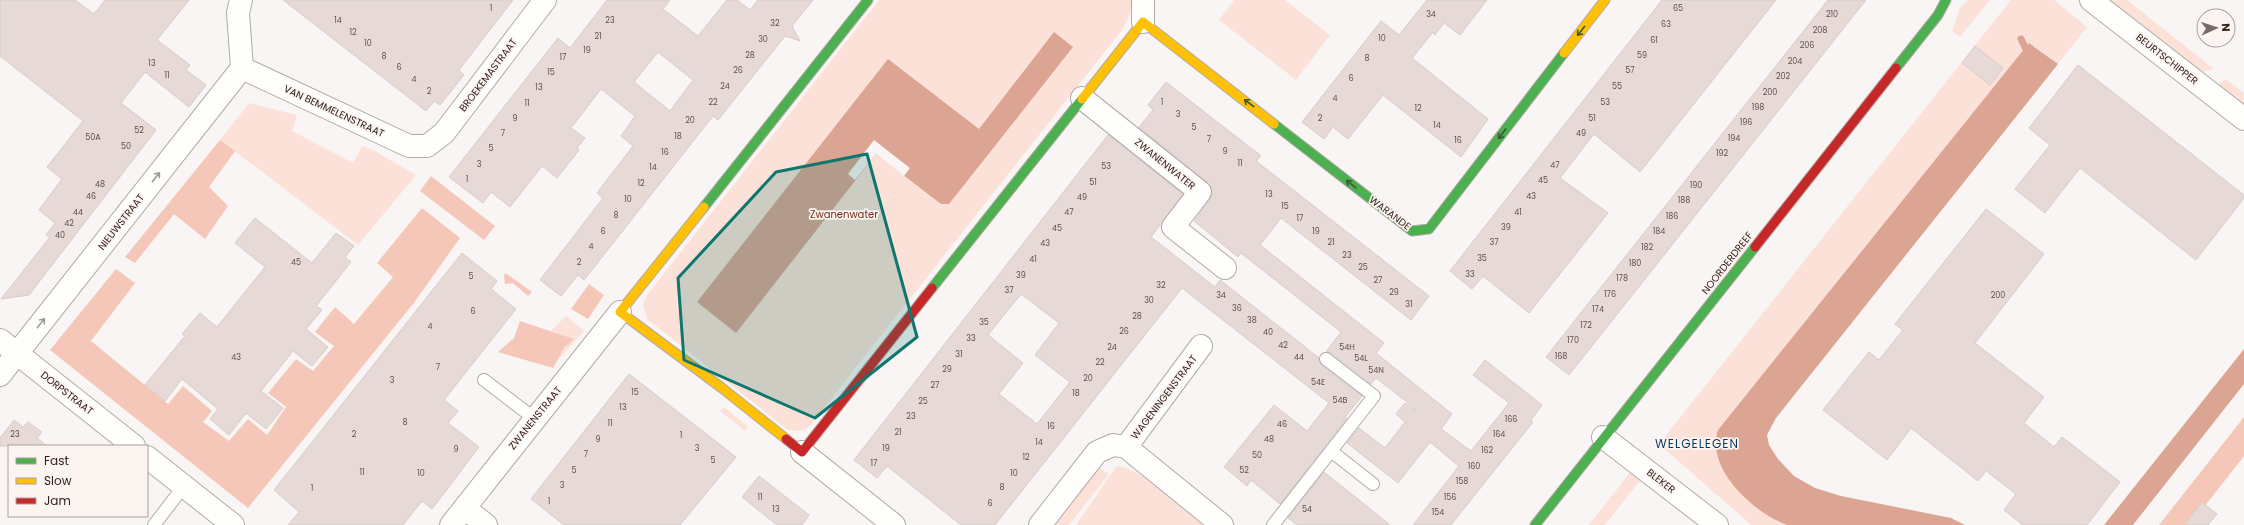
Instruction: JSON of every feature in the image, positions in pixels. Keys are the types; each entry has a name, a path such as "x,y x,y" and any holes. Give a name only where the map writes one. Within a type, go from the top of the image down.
{"street":[{"path":"241,0 238,12 242,68"},
{"name":"BROEKEMASTRAAT","path":"427,146 448,128 545,0"},
{"path":"868,0 620,312 716,384 894,525"},
{"path":"802,452 1143,22 1143,0"},
{"name":"WARANDE","path":"1143,22 1412,231 1429,229 1605,0"},
{"name":"NOORDERDREEF","path":"1535,525 1603,437 1938,15 1946,0"},
{"name":"NOORDERDREEF","path":"1938,15 1956,0"},
{"name":"BEURTSCHIPPER","path":"2091,0 2244,119"},
{"name":"VAN BEMMELENSTRAAT","path":"242,68 409,146 427,146"},
{"name":"NIEUWSTRAAT","path":"0,375 242,68"},
{"name":"ZWANENWATER","path":"1082,98 1200,192 1173,227 1225,268"},
{"name":"ZWANENSTRAAT","path":"451,525 620,312"},
{"name":"DORPSTRAAT","path":"0,340 133,445"},
{"name":"WAGENINGENSTRAAT","path":"1126,447 1202,346"},
{"name":"BLEKER","path":"1603,437 1717,525"},
{"name":"WAGENINGENSTRAAT","path":"1040,525 1097,452 1113,445 1126,447 1222,525"},
{"path":"148,458 233,525"},
{"path":"465,508 486,525"}],"lane":[{"path":"1273,525 1374,396 1326,359"},
{"path":"484,380 535,419"},
{"path":"1331,452 1373,484"},
{"path":"154,525 184,486"}],"highlighted area":[{"path":"867,154 917,337 815,418 684,360 678,278 776,172"}],"green space":[{"name":"Zwanenwater","path":"879,0 1133,0 1129,17 1122,30 808,428 799,431 788,430 647,319 643,305 647,295"},
{"path":"1234,0 1285,0 1330,35 1296,80 1219,20"},
{"path":"1968,0 1990,0 1960,37 1952,31 1960,8"},
{"path":"2011,0 2054,0 2087,27 2058,64 2030,43 1718,430 1715,442 1778,522 1787,525 1751,525 1659,444"},
{"path":"2104,0 2127,0 2214,69 2198,73"},
{"path":"2226,79 2244,93 2244,110 2214,87"},
{"path":"249,103 297,115 292,131 353,163 362,146 373,150 416,175 358,245 220,140"},
{"path":"566,316 584,331 556,362 564,348 573,339 551,331"},
{"path":"724,407 748,427 745,431 720,411"},
{"path":"1119,466 1142,476 1153,483 1205,525 1076,525 1116,467"},
{"path":"1099,467 1109,474 1069,525 1055,525"},
{"path":"1632,470 1642,478 1605,525 1589,525"}],"shaded area":[{"path":"1054,32 1073,47 949,204 941,204 876,154 736,333 697,302 888,59 979,129"},
{"path":"2029,43 2058,64 1776,418 1767,435 1769,445 1778,459 1794,476 1815,488 1841,496 1951,518 1965,525 1787,525 1774,519 1760,511 1747,500 1735,488 1725,474 1719,460 1716,445 1718,430"},
{"path":"220,140 235,151 209,187 228,206 205,239 174,214 135,263 125,257"},
{"path":"431,176 495,226 484,240 420,191"},
{"path":"422,208 460,238 413,304 248,508 50,350 116,269 135,283 91,341 168,404 183,386 212,411 203,422 229,441 248,419 267,435 286,407 268,393 296,359 313,371 334,346 315,332 335,307 354,324 393,277 377,263"},
{"path":"504,274 507,274 532,292 528,296 513,283 505,284"},
{"path":"589,284 604,295 588,319 571,309"},
{"path":"520,321 574,339 564,348 553,368 498,352 514,338"},
{"path":"2244,349 2244,384 2133,525 2104,525"},
{"path":"2244,417 2244,456 2190,525 2159,525"}],"pier":[{"path":"874,140 910,168 904,176 876,154 855,180 848,174"}],"building":[{"path":"0,0 75,0 94,14 105,0 189,0 157,40 190,65 186,70 206,85 189,107 145,72 121,103 156,130 29,295 1,299 50,237 46,235 55,223 39,210 62,179 47,167 83,121 0,56"},
{"path":"283,0 513,0 459,70 464,75 440,105 434,101 426,111"},
{"path":"607,0 670,0 663,9 698,36 727,0 737,0 750,10 758,0 813,0 792,26 800,41 785,36 718,120 713,116 584,280 578,275 561,296 540,280 603,198 597,193 633,146 621,136 635,116 601,89 571,128 585,138 577,148 579,150 557,178 542,166 510,207 491,192 483,203 449,177 558,38 570,48","holes":["658,52 693,80 670,111 634,82"]},
{"path":"1427,0 1487,0 1460,35 1444,23 1435,35 1433,32 1412,58 1488,119 1461,157 1383,95 1348,139 1333,127 1324,139 1302,122 1381,21 1399,35"},
{"path":"1662,0 1776,0 1640,172 1594,134 1560,178 1608,213 1529,313 1483,276 1472,289 1450,271"},
{"path":"1828,0 1866,0 1569,375 1546,357"},
{"path":"1975,46 2003,68 1990,85 1962,63"},
{"path":"2078,65 2244,195 2244,198 2196,260 2080,168 2045,213 2015,189 2050,145 2029,128"},
{"path":"1166,82 1261,156 1256,161 1429,296 1411,320 1281,218 1260,245 1384,343 1376,353 1452,414 1441,429 1471,451 1509,403 1473,375 1485,360 1542,405 1531,420 1533,422 1451,525 1413,525 1459,466 1430,442 1398,483 1347,443 1359,428 1385,448 1405,422 1396,414 1405,403 1415,410 1416,409 1376,378 1371,384 1331,353 1326,352 1341,332 1241,253 1238,257 1194,221 1210,199 1212,193 1211,187 1139,127 1153,110 1148,105"},
{"path":"1108,135 1183,194 1151,237 1215,287 1220,280 1319,358 1321,365 1362,396 1345,417 1347,418 1280,504 1251,480 1247,486 1224,467 1274,405 1307,431 1329,403 1182,288 995,525 961,525 887,466 877,478 854,460","holes":["1021,294 1059,323 1035,355 1070,382 1037,424 999,394 1023,363 988,335"]},
{"path":"1986,209 2044,254 1975,343 2044,397 2024,423 2054,447 2062,437 2120,482 2087,525 2023,525 2004,510 2016,494 1986,471 1978,481 1911,428 1887,460 1823,410 1869,352 1879,360 1903,330 1895,324"},
{"path":"255,218 312,263 336,233 354,246 345,257 351,262 316,306 322,310 306,329 328,347 312,366 293,351 261,391 283,408 266,429 246,413 229,435 210,419 218,409 182,379 165,401 145,385 185,336 182,334 200,313 217,327 265,267 235,243"},
{"path":"462,253 497,281 491,289 516,309 444,400 458,411 448,423 479,447 432,509 422,501 403,525 288,525 299,512 274,490"},
{"path":"629,374 736,457 680,525 564,525 531,499"},
{"path":"14,420 23,427 28,422 42,432 37,438 46,445 0,446 0,438"},
{"path":"1324,472 1390,525 1297,525 1288,518"},
{"path":"759,476 809,515 802,525 777,525 742,497"},
{"path":"2202,502 2217,514 2208,525 2185,525"}],"waterway":[{"path":"2021,39 2029,55"}],"traffic: fast":[{"path":"704,207 868,0"},
{"path":"1896,68 1938,15 1946,0"},
{"path":"1274,124 1412,231 1429,229 1564,53"},
{"path":"932,288 1082,99"},
{"path":"1535,525 1755,247"}],"traffic: slow":[{"path":"1564,53 1605,0"},
{"path":"1082,99 1143,22 1274,124"},
{"path":"704,207 620,312 722,388 786,439"}],"traffic: jam":[{"path":"1755,247 1896,68"},
{"path":"786,439 802,452 932,288"}],"district":[{"name":"WELGELEGEN","path":"1697,443"}]}
